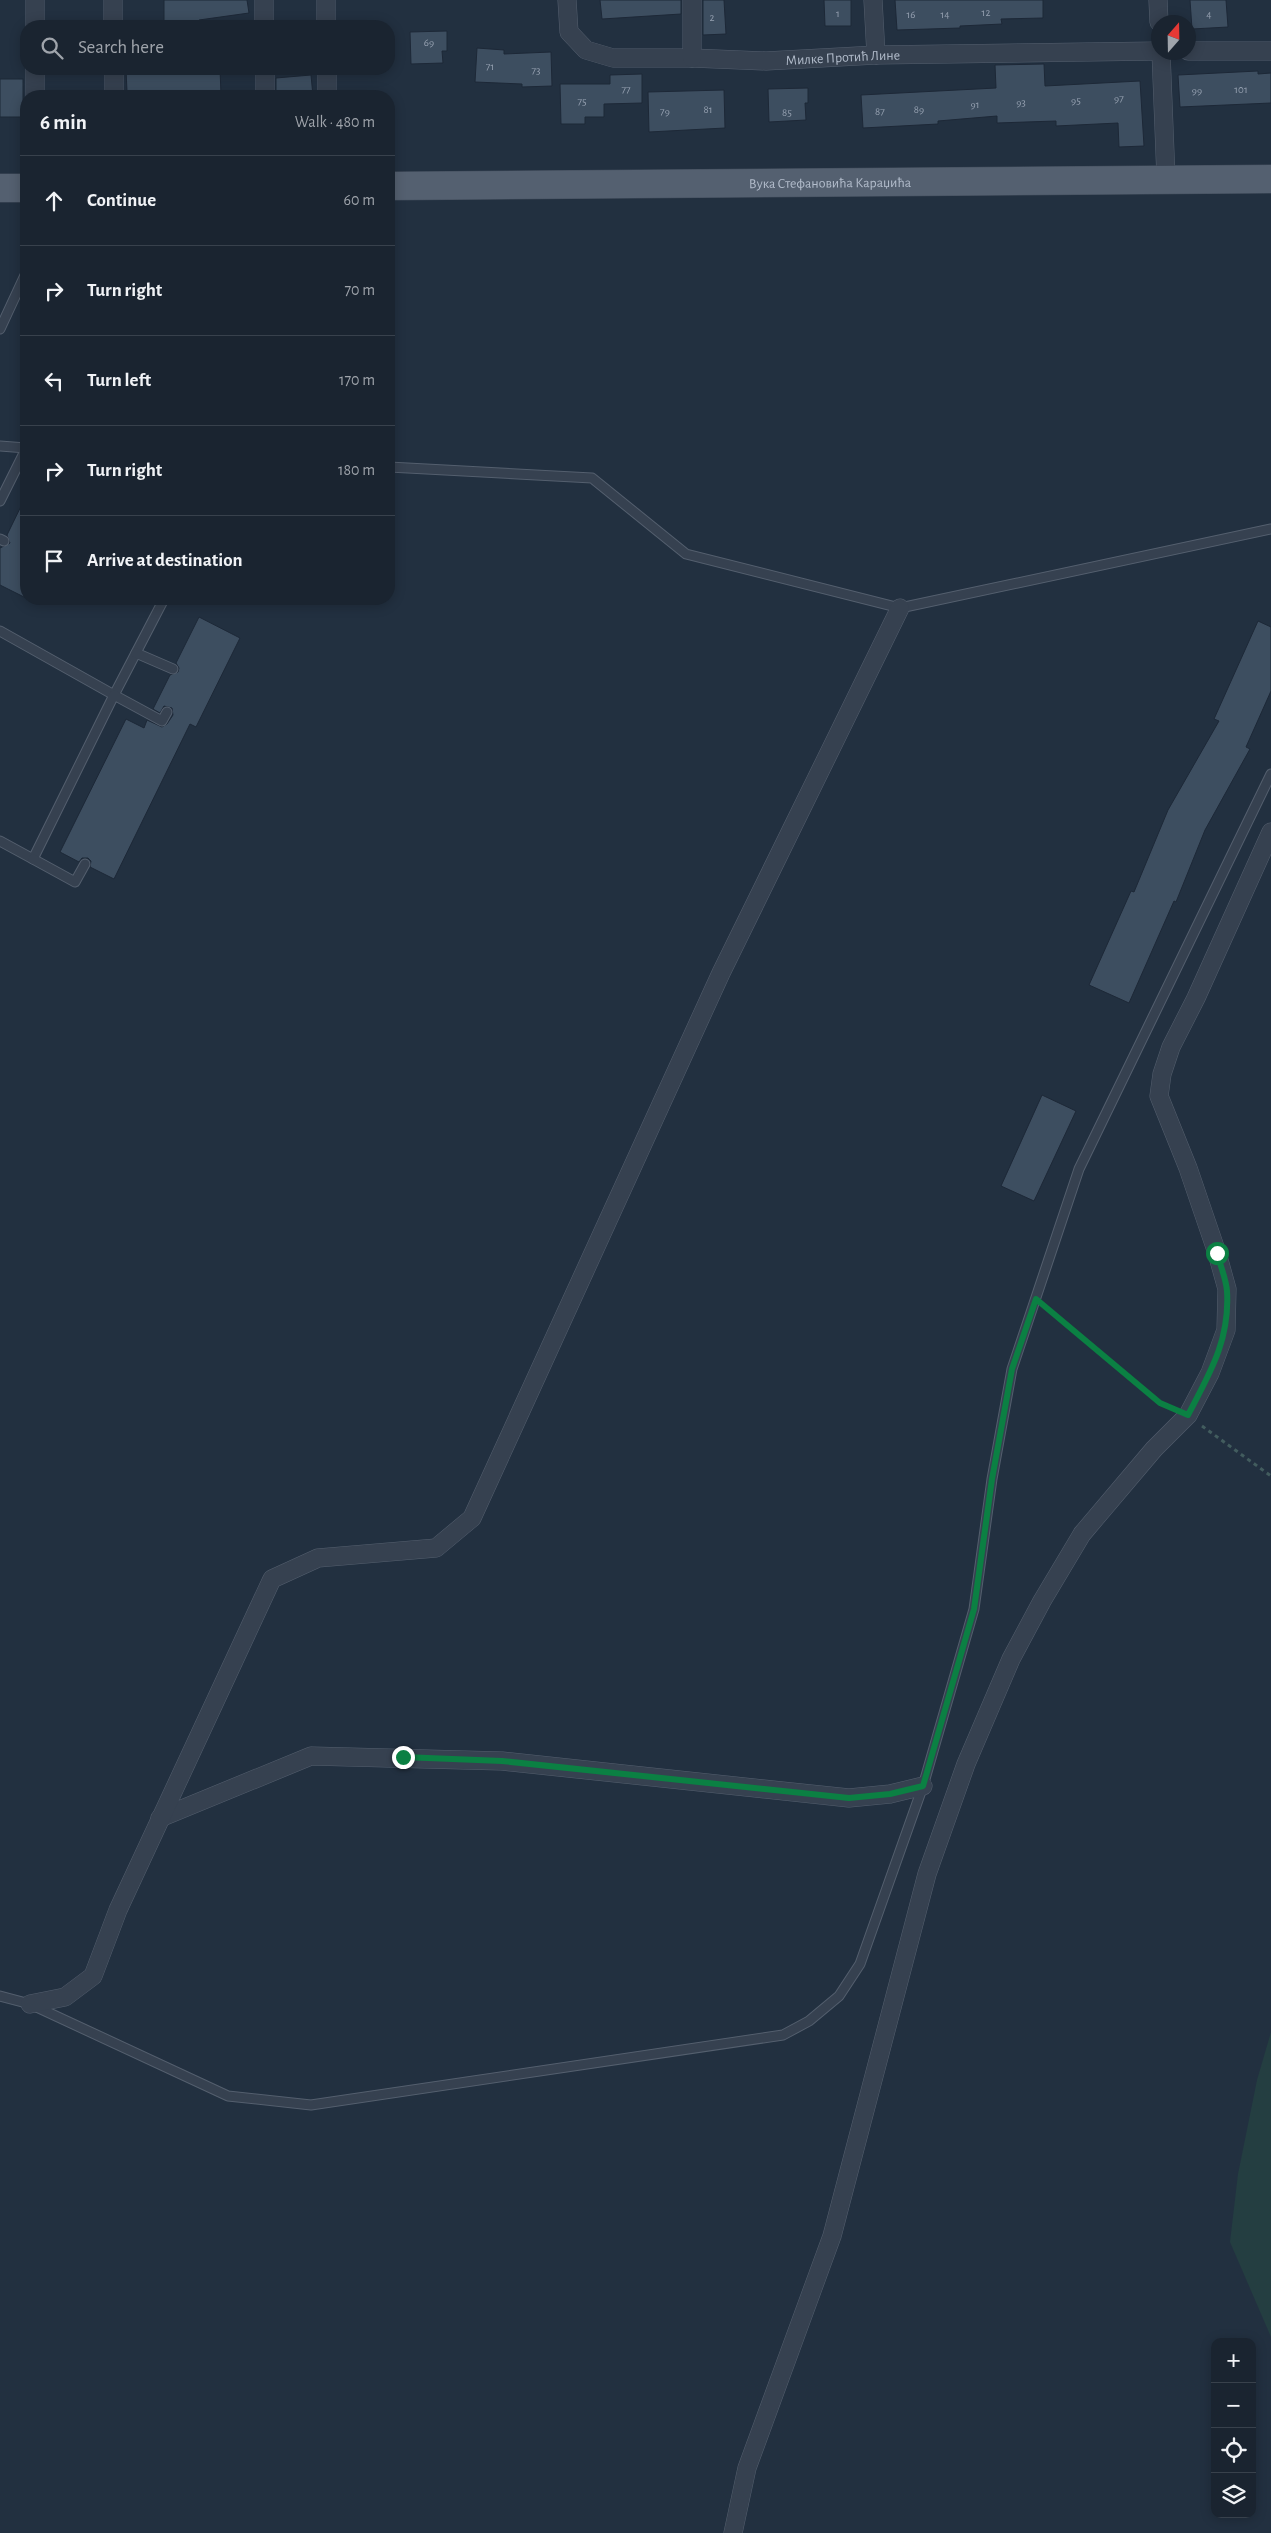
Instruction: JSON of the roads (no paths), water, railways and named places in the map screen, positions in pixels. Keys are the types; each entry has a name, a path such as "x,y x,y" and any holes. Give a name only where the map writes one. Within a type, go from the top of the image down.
{"main road":[{"name":"Вука Стефановића Караџића","path":"395,186 1166,179 1271,180"},
{"path":"0,188 20,188"}],"street":[{"path":"35,0 35,20"},
{"path":"113,0 113,20"},
{"path":"264,0 264,20"},
{"path":"326,0 326,20"},
{"name":"Милке Протић Лине","path":"567,0 570,32 586,50 613,58 692,58 766,61 876,55 1151,52"},
{"path":"692,0 692,58"},
{"path":"873,0 876,55"},
{"path":"1158,0 1159,15"},
{"path":"1196,51 1271,52"},
{"path":"1160,60 1166,179"},
{"path":"35,75 35,90"},
{"path":"114,75 114,90"},
{"path":"265,75 265,90"},
{"path":"327,75 327,90"},
{"path":"30,2004 65,1997 93,1976 118,1910 272,1579 318,1558 436,1548 472,1518 721,973 900,608"},
{"path":"733,2533 747,2468 832,2236 927,1874 966,1764 1011,1660 1042,1601 1082,1534 1154,1449 1188,1415 1210,1373 1226,1330 1227,1289 1188,1168 1159,1096 1162,1074 1171,1047 1196,998 1271,832"},
{"path":"160,1818 311,1756 502,1761 849,1798 890,1794 923,1786"}],"lane":[{"path":"0,329 20,286"},
{"path":"0,446 20,448"},
{"path":"0,501 20,461"},
{"path":"395,467 592,478 686,554 900,608 1271,529"},
{"path":"33,859 161,605"},
{"path":"0,631 162,721 167,712"},
{"path":"136,653 173,669"},
{"path":"0,1996 30,2004 228,2096 311,2105 783,2035 809,2022 839,1996 860,1964 923,1786 974,1609 992,1479 1012,1369 1079,1169 1271,774"},
{"path":"0,841 75,882 85,864"}]}
